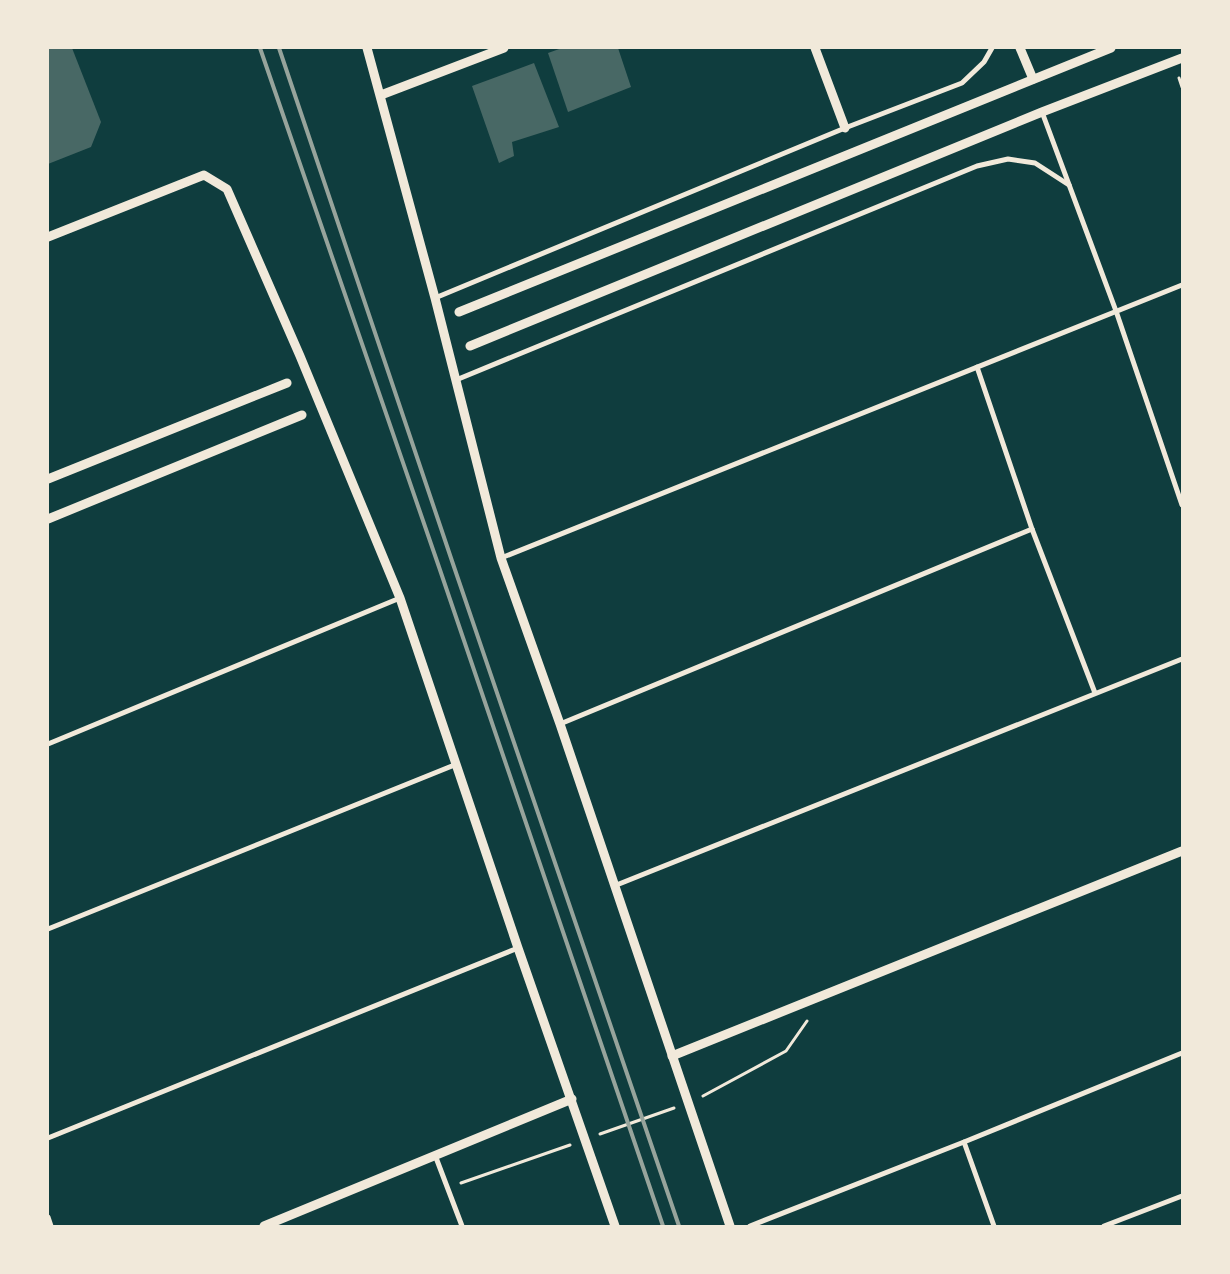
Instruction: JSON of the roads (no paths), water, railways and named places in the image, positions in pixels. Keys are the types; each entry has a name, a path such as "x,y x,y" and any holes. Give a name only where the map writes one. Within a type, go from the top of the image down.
{"street":[{"path":"367,48 435,298 501,558 560,724 730,1226"},
{"path":"381,95 504,48"},
{"path":"814,48 845,128"},
{"path":"435,298 845,128 962,83 984,62 992,48"},
{"path":"1020,48 1033,79"},
{"path":"459,312 1111,48"},
{"path":"470,346 1042,112 1182,58"},
{"path":"1042,112 1116,311 1182,505"},
{"path":"456,380 977,166 1008,159 1035,163 1069,185"},
{"path":"48,237 204,175 227,189 300,356 400,598 518,948 615,1226"},
{"path":"501,558 1182,285"},
{"path":"977,367 1032,529 1095,693"},
{"path":"48,479 287,383"},
{"path":"48,519 302,415"},
{"path":"560,724 1032,529"},
{"path":"48,744 400,598"},
{"path":"614,886 1182,658"},
{"path":"48,929 457,764"},
{"path":"672,1056 1182,851"},
{"path":"48,1138 518,948"},
{"path":"750,1226 964,1142 1182,1053"},
{"path":"264,1226 572,1099"},
{"path":"964,1142 994,1226"},
{"path":"435,1155 462,1226"},
{"path":"1104,1226 1182,1196"},
{"path":"48,1217 51,1226"}],"railway":[{"path":"260,48 663,1226"},
{"path":"279,48 679,1226"}]}
